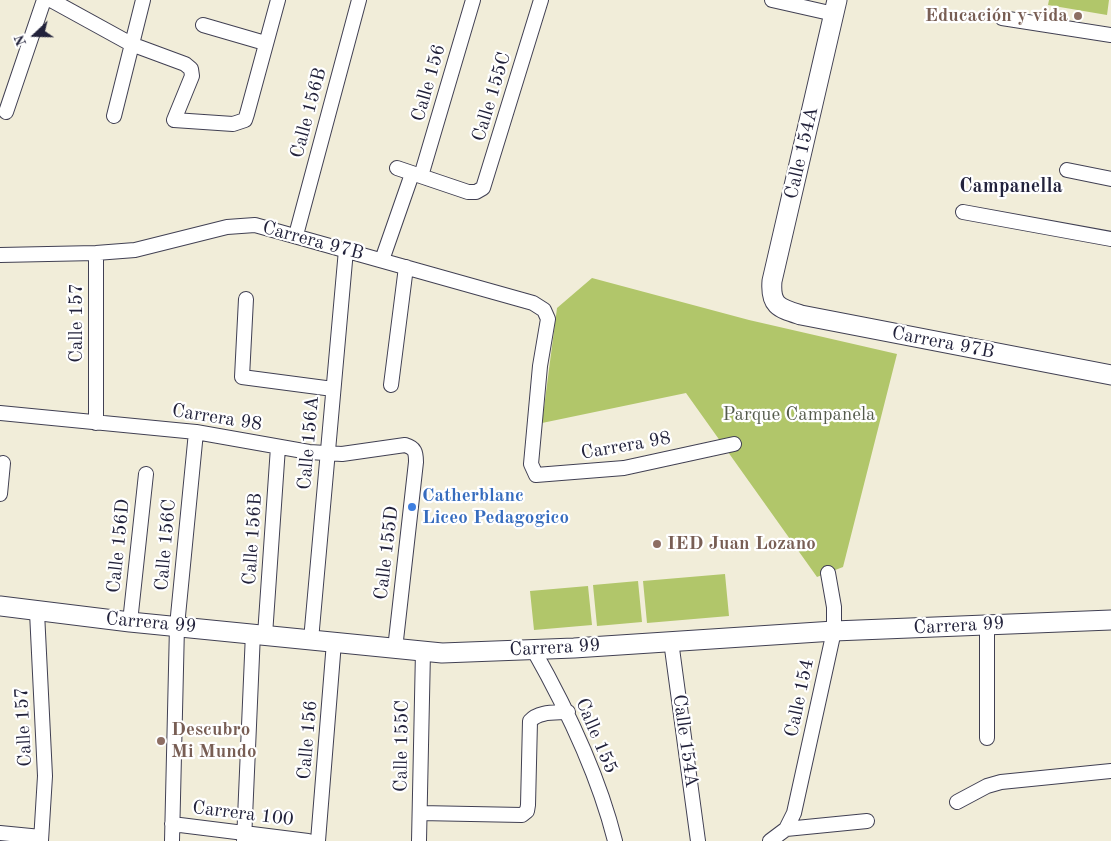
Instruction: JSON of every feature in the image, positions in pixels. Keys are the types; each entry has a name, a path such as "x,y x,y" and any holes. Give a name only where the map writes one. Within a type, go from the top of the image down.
{"street":[{"path":"6,112 44,0"},
{"path":"51,0 131,44 186,64 191,69 192,76 174,120 233,124 245,120 278,0"},
{"path":"114,116 143,0"},
{"name":"Calle 156B","path":"296,236 359,0"},
{"name":"Calle 156","path":"382,260 416,175 473,0"},
{"name":"Calle 155C","path":"416,175 468,192 476,192 483,188 541,0"},
{"path":"772,0 836,7"},
{"name":"Calle 154A","path":"777,306 771,295 772,281 836,7"},
{"path":"1002,18 1111,35"},
{"path":"203,25 265,43"},
{"path":"397,168 416,175"},
{"path":"1067,170 1111,179"},
{"path":"963,212 1111,238"},
{"name":"Carrera 97B","path":"0,255 96,253 135,250 227,227 255,226 533,303 544,310 548,319 540,366 531,464"},
{"name":"Calle 156A","path":"311,640 346,250"},
{"name":"Calle 157","path":"96,253 96,423"},
{"path":"391,385 406,268"},
{"path":"246,299 242,377 333,389"},
{"name":"Carrera 97B","path":"777,306 801,315 1111,375"},
{"name":"Carrera 98","path":"0,413 196,432 309,452 351,453 406,444 412,447 416,453 416,462"},
{"name":"Calle 156C","path":"172,841 177,626 196,432"},
{"name":"Carrera 98","path":"531,464 536,475 541,476 591,472 624,468 734,444"},
{"name":"Calle 156B","path":"244,837 259,634 278,447"},
{"name":"Calle 155D","path":"395,648 416,462"},
{"path":"0,494 3,463"},
{"name":"Calle 156D","path":"130,622 146,474"},
{"name":"Calle 154","path":"786,829 794,813 834,632 834,608 828,573"},
{"name":"Carrera 99","path":"0,606 130,622 442,653 987,624 1111,620"},
{"name":"Calle 157","path":"37,612 45,776 41,839"},
{"path":"987,624 987,738"},
{"name":"Calle 154A","path":"671,641 698,841"},
{"name":"Calle 156","path":"318,841 334,642"},
{"name":"Calle 155","path":"533,649 568,712 600,794 615,841"},
{"name":"Calle 155C","path":"419,841 423,651"},
{"path":"420,813 522,816 527,811 528,805 530,721 534,716 541,714 568,712"},
{"path":"957,802 987,786 1001,782 1111,771"},
{"path":"770,841 786,829 867,821"},
{"name":"Carrera 100","path":"172,824 244,837 308,841"},
{"path":"0,833 41,839"}],"green space":[{"path":"1049,0 1109,0 1107,15 1048,5"},
{"name":"Parque Campanela","path":"592,278 749,320 897,354 843,567 817,577 686,393 542,423 557,308"},
{"path":"725,574 729,616 647,623 643,581"},
{"path":"638,581 642,622 597,626 593,585"},
{"path":"588,586 592,625 534,630 530,591"}],"place":[{"name":"Educación y vida","path":"1078,16"},
{"name":"Catherblanc Liceo Pedagogico","path":"412,507"},
{"name":"IED Juan Lozano","path":"657,544"},
{"name":"Descubro Mi Mundo","path":"161,741"}],"district":[{"name":"Campanella","path":"1011,187"}]}
